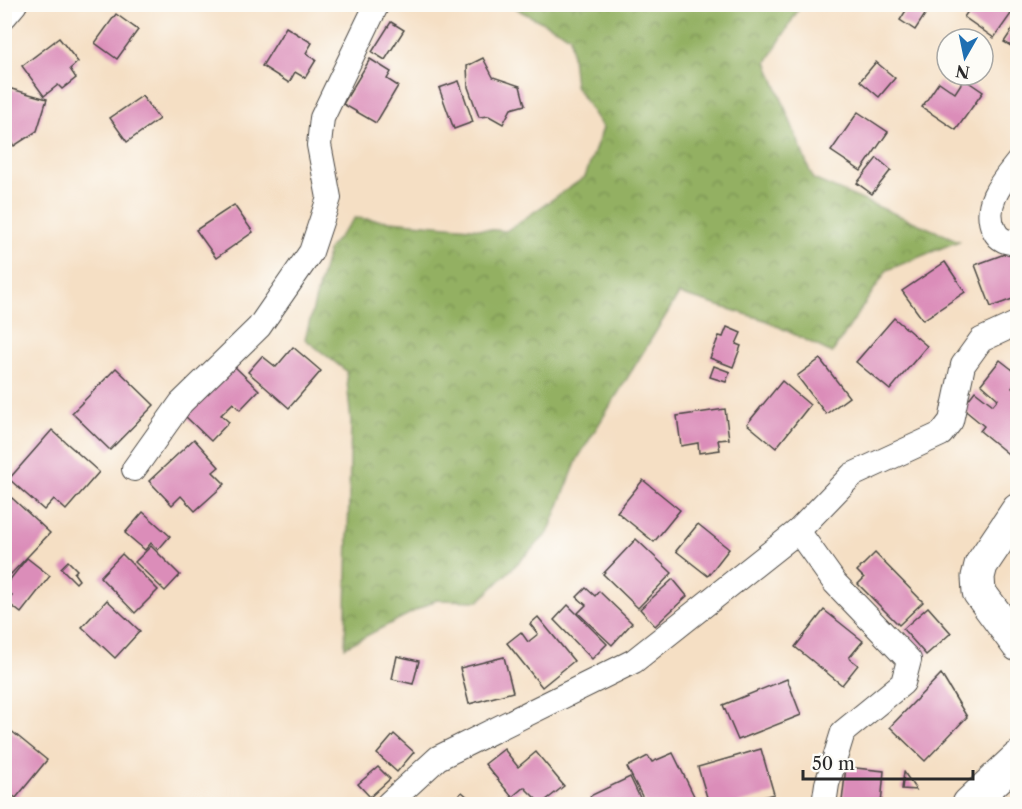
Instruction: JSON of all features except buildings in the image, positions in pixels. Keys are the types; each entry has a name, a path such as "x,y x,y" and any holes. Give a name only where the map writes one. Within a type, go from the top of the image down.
{"street":[{"path":"4,17 15,4"},
{"path":"134,469 181,403 259,327 311,252 329,198 319,145 322,118 377,4"},
{"path":"1017,162 994,195 990,222 997,236 1006,242 1017,243"},
{"path":"388,804 438,758 634,661 798,531 852,475 941,434 951,421 963,364 981,340 1017,323"},
{"path":"1017,510 981,565 978,577 979,592 1017,645"},
{"path":"798,531 835,583 909,660 903,683 843,732 827,784 824,804"},
{"path":"969,804 1017,758"}],"green space":[{"path":"512,5 801,5 767,62 813,179 959,241 887,270 832,353 765,320 679,294 578,458 548,533 479,601 436,600 345,647 351,422 346,371 305,339 329,248 355,218 506,231 585,177 603,128 575,86 570,36"}]}
